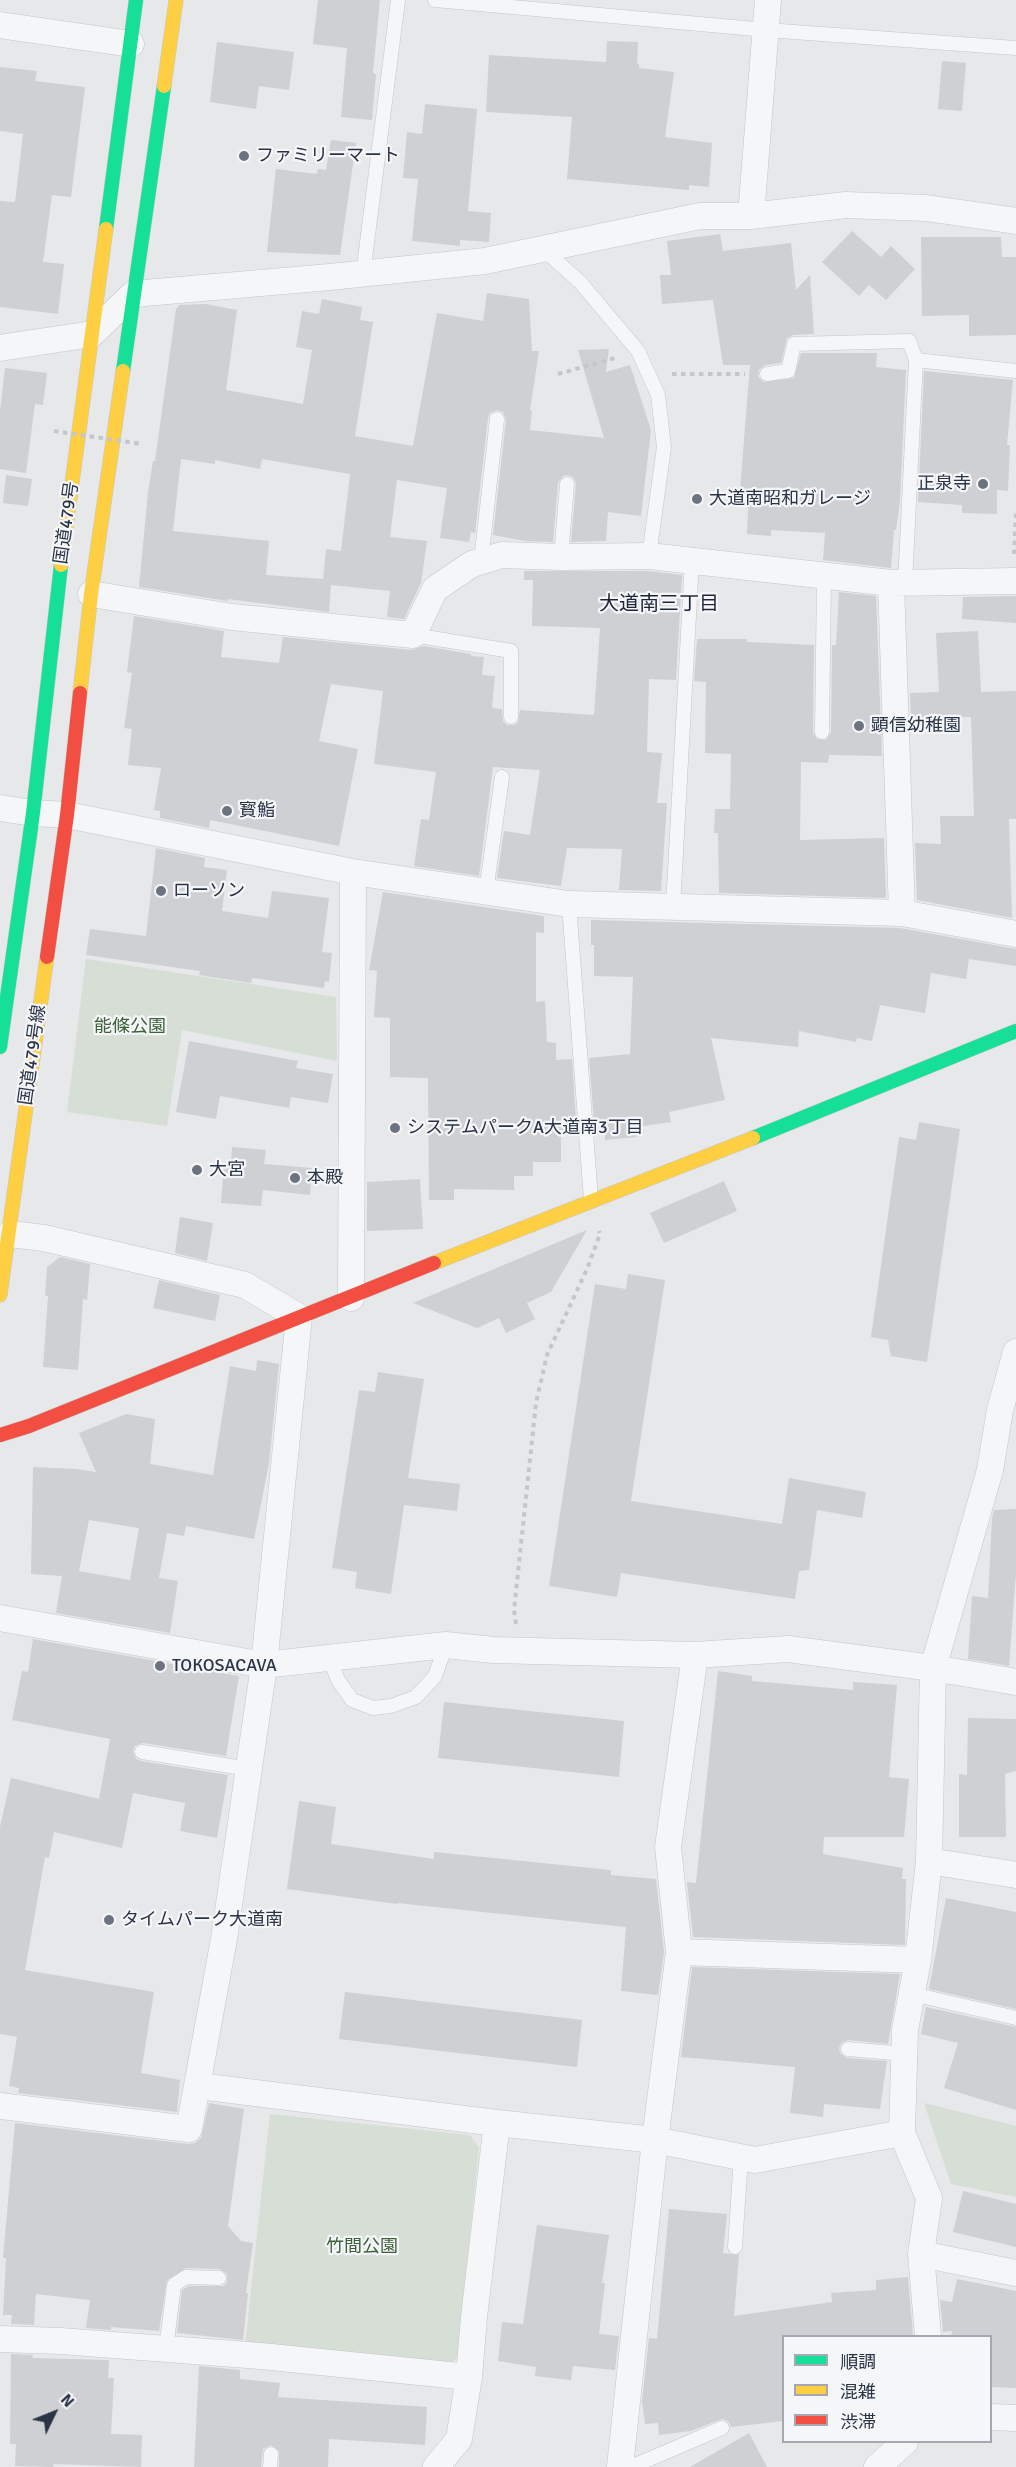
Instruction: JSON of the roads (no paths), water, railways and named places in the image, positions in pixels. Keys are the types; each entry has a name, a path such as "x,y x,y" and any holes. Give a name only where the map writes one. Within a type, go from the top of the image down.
{"main road":[{"name":"国道479号","path":"0,1047 33,813 58,586 136,0"},
{"name":"国道479号","path":"67,815 91,594 176,0"},
{"name":"国道479号線","path":"0,1295 67,815"},
{"path":"0,1435 30,1426 591,1200 794,1122 1016,1031"}],"street":[{"path":"751,216 768,0"},
{"path":"0,25 131,44"},
{"path":"0,348 92,334 133,294 485,261 700,216 751,216 846,205 926,208 1016,221"},
{"path":"91,594 243,619 413,635 435,589 472,564 502,555 649,556 898,583 1014,581"},
{"path":"898,583 902,914"},
{"path":"0,808 67,815 352,872 568,904 902,914 1016,934"},
{"path":"351,1298 352,872"},
{"path":"0,2106 189,2129 199,2086 224,1940 264,1665 299,1317 245,1285 44,1238 10,1234"},
{"path":"928,2335 921,2254 929,2198 902,2133 905,2030 918,1959 929,1861 933,1668 1008,1410 1016,1352"},
{"path":"0,1620 264,1665 446,1645 493,1650 695,1655 788,1649 933,1668 1016,1682"},
{"path":"620,2467 655,2140 678,1952 668,1847 695,1655"},
{"path":"929,1861 1016,1875"},
{"path":"678,1952 918,1959"},
{"path":"199,2086 655,2140 755,2160 902,2133"},
{"path":"436,2467 459,2439 469,2377 497,2123"},
{"path":"921,2254 1016,2273"},
{"path":"0,2339 166,2349 469,2377"},
{"path":"992,2417 1016,2418"},
{"path":"877,2467 904,2443"}],"lane":[{"path":"363,274 399,0"},
{"path":"435,0 766,30 1016,48"},
{"path":"543,249 580,282 638,351 658,395 664,447 649,556"},
{"path":"767,374 788,371 794,344 909,341 916,360 898,583"},
{"path":"916,360 1016,371"},
{"path":"481,561 497,419"},
{"path":"561,557 567,484"},
{"path":"673,907 692,560"},
{"path":"822,732 824,576"},
{"path":"413,635 511,651 511,717"},
{"path":"486,892 502,777"},
{"path":"568,904 591,1200"},
{"path":"329,1658 338,1680 352,1700 373,1708 391,1706 416,1697 435,1676 446,1645"},
{"path":"142,1752 249,1769"},
{"path":"912,1994 1016,2018"},
{"path":"848,2049 904,2054"},
{"path":"735,2247 741,2157"},
{"path":"166,2349 174,2285 186,2277 219,2277"},
{"path":"631,2467 722,2428"}],"place":[{"name":"ファミリーマート","path":"244,156"},
{"name":"正泉寺","path":"983,484"},
{"name":"大道南昭和ガレージ","path":"697,499"},
{"name":"顕信幼稚園","path":"859,726"},
{"name":"寳鮨","path":"227,811"},
{"name":"ローソン","path":"161,891"},
{"name":"システムパークA大道南3丁目","path":"395,1128"},
{"name":"大宮","path":"197,1170"},
{"name":"本殿","path":"295,1178"},
{"name":"TOKOSACAVA","path":"160,1666"},
{"name":"タイムパーク大道南","path":"109,1920"}],"district":[{"name":"大道南三丁目","path":"659,605"}],"park label":[{"name":"能條公園","path":"130,1027"},
{"name":"竹間公園","path":"362,2247"}]}
